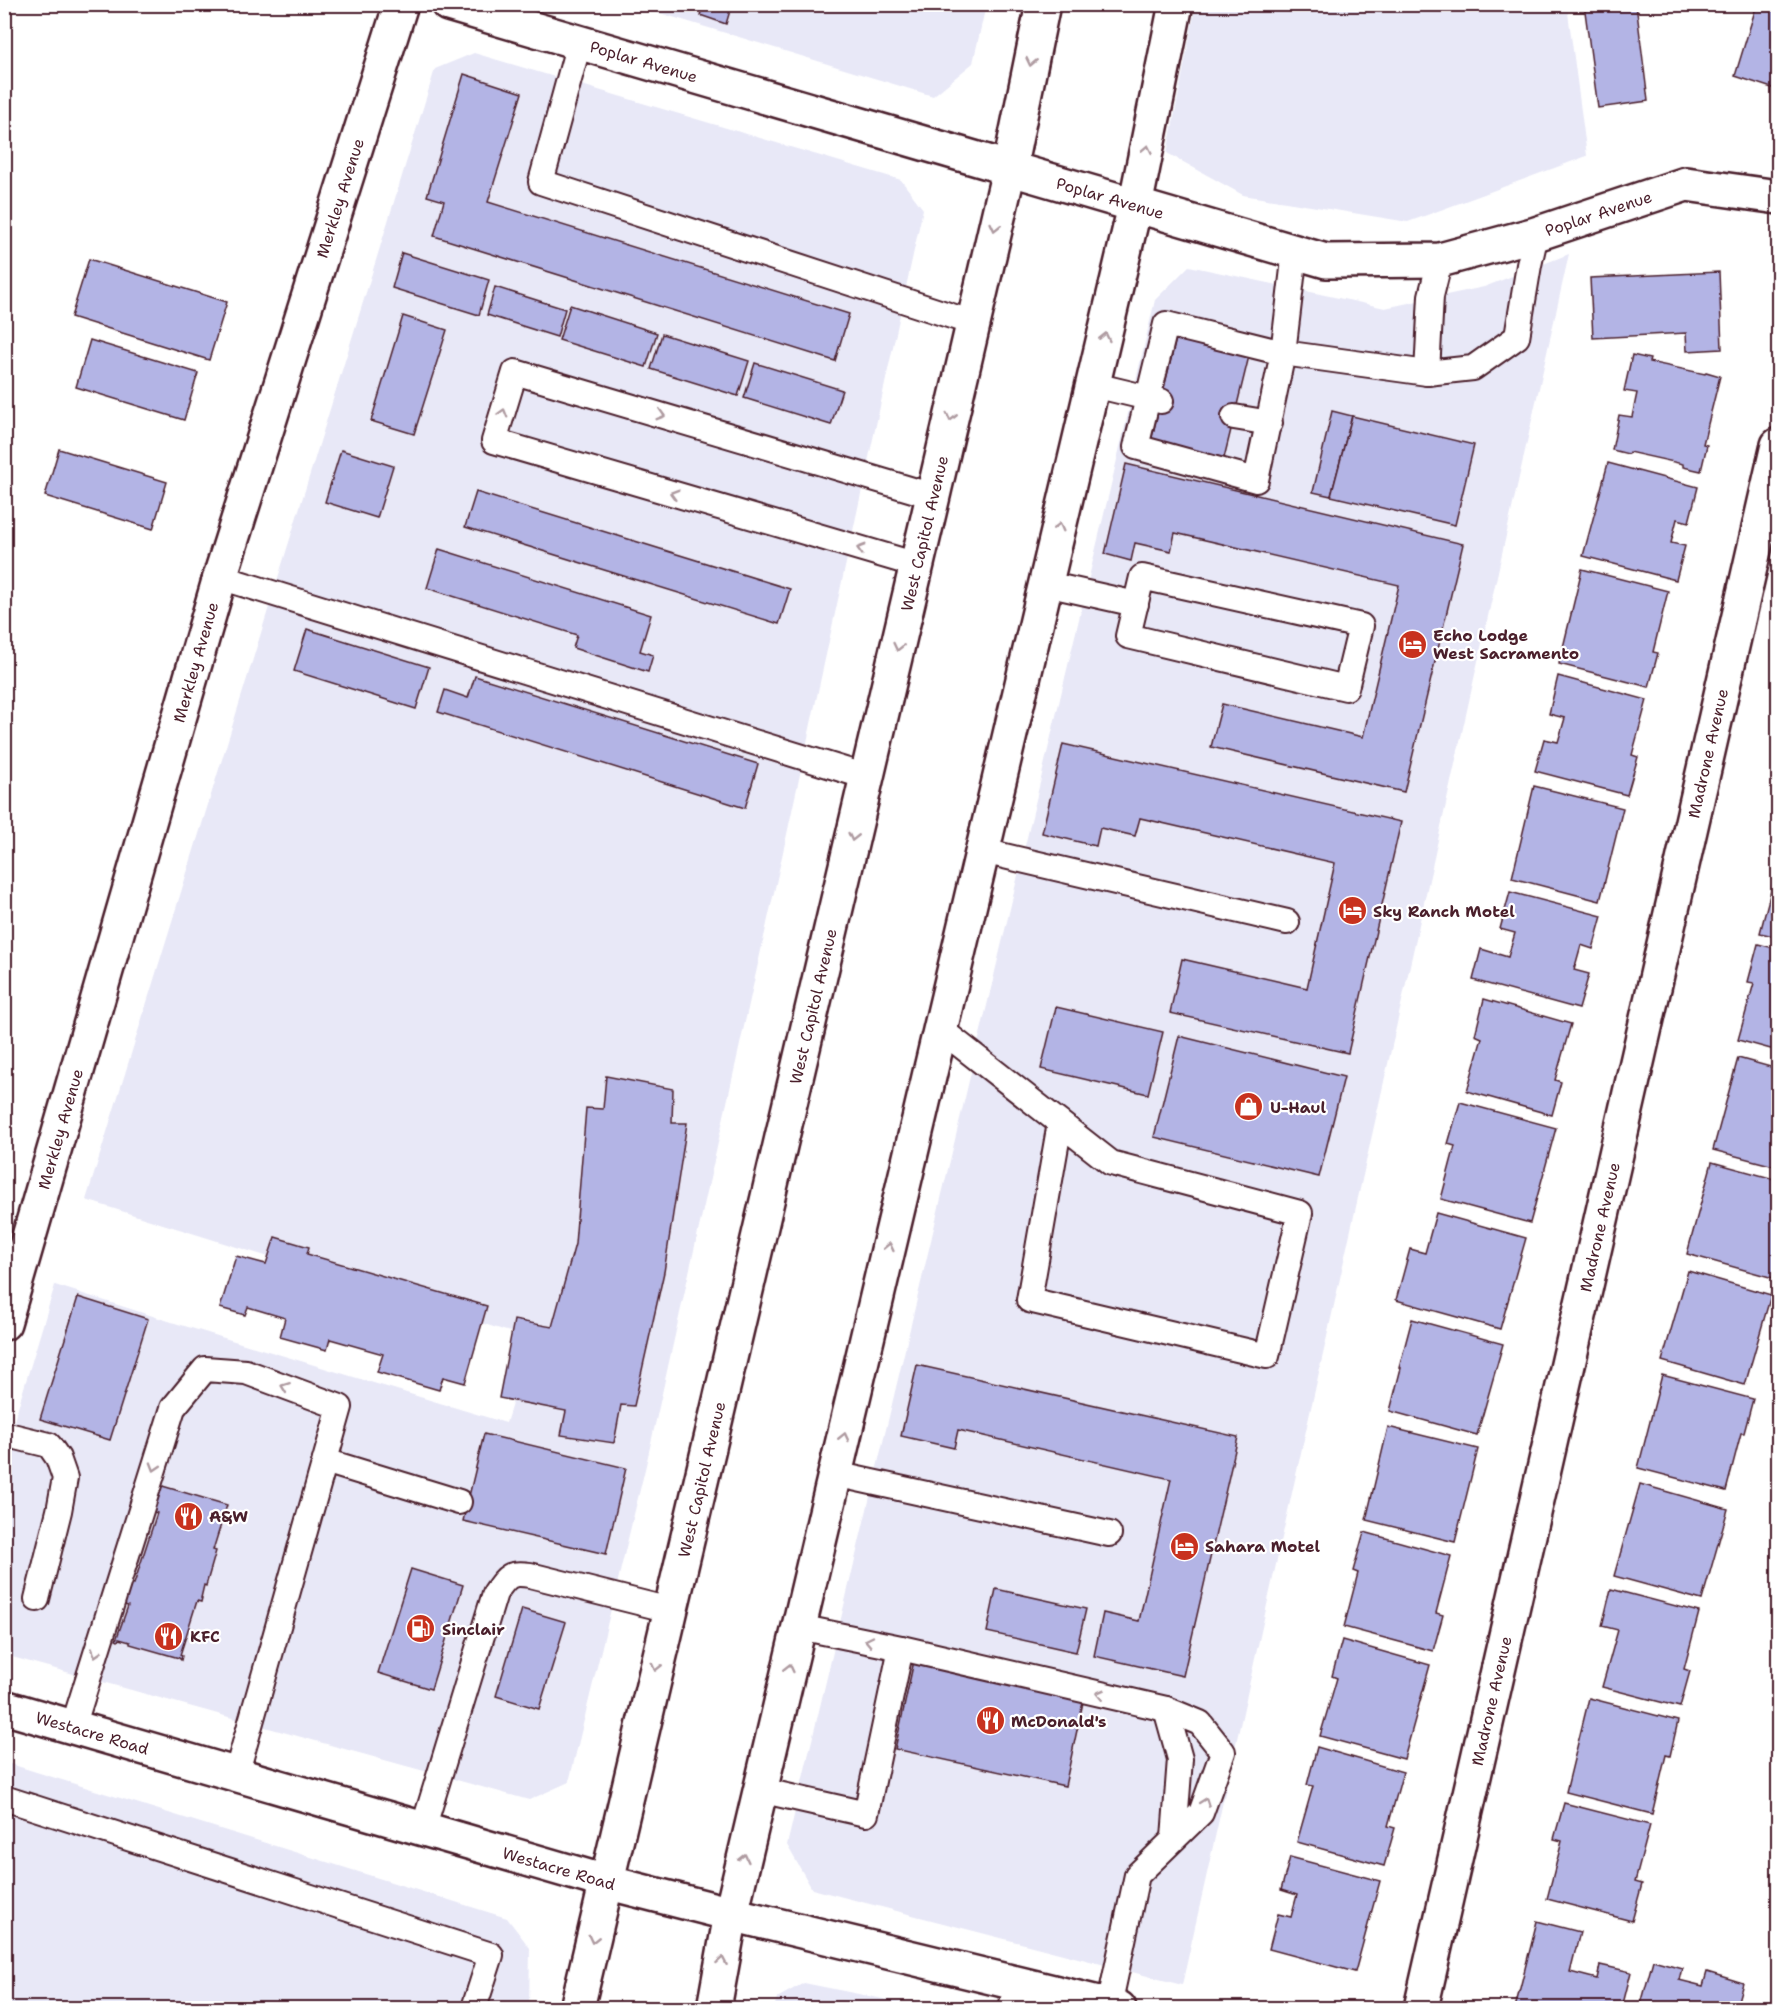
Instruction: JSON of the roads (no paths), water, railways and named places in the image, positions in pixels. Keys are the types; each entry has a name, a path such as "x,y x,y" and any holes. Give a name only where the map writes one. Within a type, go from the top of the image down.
{"street":[{"name":"Merkley Avenue","path":"4,1323 220,577 402,4"},
{"name":"Poplar Avenue","path":"448,4 1326,261 1440,260 1536,234 1686,184 1779,198"},
{"name":"West Capitol Avenue","path":"577,2008 917,566 1009,170 1043,4"},
{"path":"714,2008 731,1914 760,1790 1094,385 1135,206 1176,4"},
{"name":"Madrone Avenue","path":"1420,2008 1779,445"},
{"name":"Westacre Road","path":"4,1707 606,1882 731,1914 1014,1996 1114,2007"}],"lane":[{"path":"579,43 541,183 973,323"},
{"path":"1295,252 1283,353 1270,423 1256,480 1136,447 1154,399 1166,324 1283,353 1427,373 1473,368 1517,337 1536,234"},
{"path":"1427,373 1431,296 1440,260"},
{"path":"917,566 494,441 515,372 933,496"},
{"path":"1094,385 1154,399"},
{"path":"1234,417 1270,423"},
{"path":"220,577 867,777"},
{"path":"1142,577 1361,626 1346,688 1128,636 1136,604 1142,577"},
{"path":"1046,584 1136,604"},
{"path":"983,851 1287,922"},
{"path":"940,1029 1060,1123 1111,1163 1300,1213 1267,1356 1029,1300 1060,1123"},
{"path":"73,1727 173,1408 205,1369 246,1372 340,1407 236,1775"},
{"path":"4,1434 49,1445 58,1458 65,1478 37,1599"},
{"path":"325,1461 459,1502"},
{"path":"835,1474 1109,1534"},
{"path":"423,1829 495,1593 506,1578 516,1573 530,1575 670,1610"},
{"path":"799,1627 1166,1709 1200,1723 1223,1752 1201,1813 1137,1875 1114,2007"},
{"path":"760,1790 866,1814 901,1648"},
{"path":"1166,1709 1180,1759 1174,1838"},
{"path":"4,1798 491,1955 474,2008"}],"place":[{"name":"Echo Lodge West Sacramento","path":"1412,644"},
{"name":"Sky Ranch Motel","path":"1352,911"},
{"name":"U-Haul","path":"1249,1107"},
{"name":"A&W","path":"188,1516"},
{"name":"Sahara Motel","path":"1184,1546"},
{"name":"Sinclair","path":"421,1629"},
{"name":"KFC","path":"169,1636"},
{"name":"McDonald's","path":"990,1721"}]}
